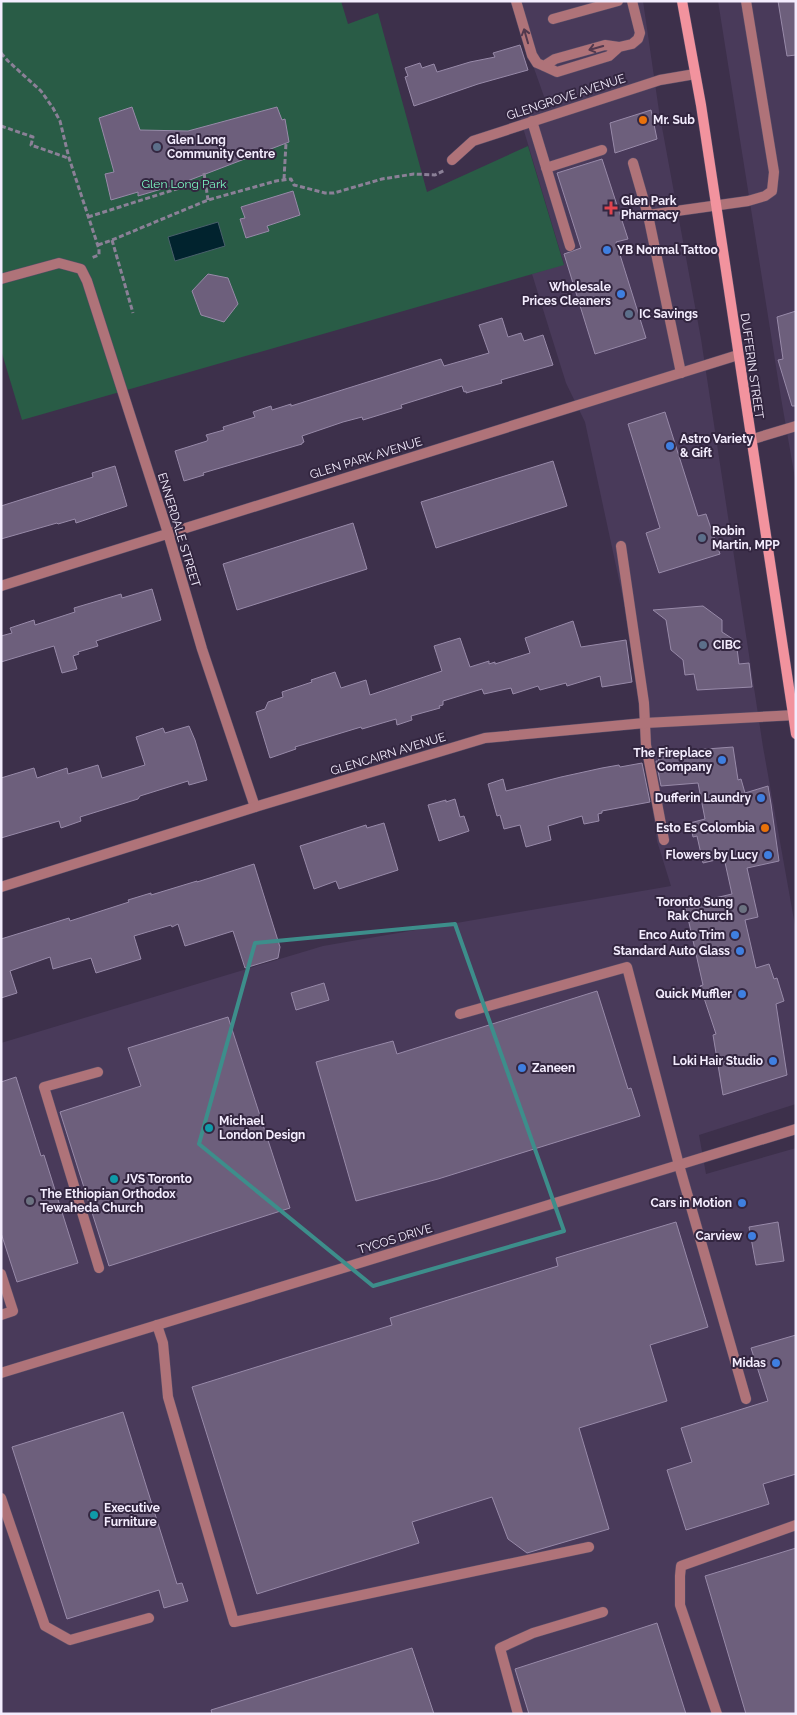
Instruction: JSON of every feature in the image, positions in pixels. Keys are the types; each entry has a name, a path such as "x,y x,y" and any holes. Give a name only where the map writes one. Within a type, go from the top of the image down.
{"main road":[{"name":"DUFFERIN STREET","path":"682,1 716,205 750,440 796,734"}],"street":[{"path":"516,1 532,55 537,63 544,66 555,60 606,45 619,47 632,44 638,39 640,34 632,1"},
{"path":"553,20 618,1"},
{"path":"648,216 748,201 765,196 772,191 774,172 746,1"},
{"name":"GLENGROVE AVENUE","path":"452,160 473,141 660,80 695,74"},
{"path":"532,121 570,246"},
{"path":"546,168 602,150"},
{"path":"633,163 648,216 681,373"},
{"path":"1,279 58,263 73,266"},
{"name":"ENNERDALE STREET","path":"73,266 81,269 87,280 168,533 202,649 255,807"},
{"name":"GLEN PARK AVENUE","path":"1,586 738,355"},
{"path":"750,440 796,426"},
{"path":"621,546 640,677 646,745 664,840"},
{"name":"GLENCAIRN AVENUE","path":"1,887 255,807 485,738 645,723 794,715"},
{"path":"460,1014 627,967 679,1165 746,1399"},
{"path":"98,1072 44,1087 99,1268"},
{"name":"TYCOS DRIVE","path":"1,1373 796,1129"},
{"path":"1,1274 13,1311 1,1315"},
{"path":"158,1325 163,1343 168,1397 234,1622 589,1547"},
{"path":"1,1498 45,1626 70,1640 148,1618"},
{"path":"717,1714 680,1605 681,1566 796,1524"},
{"path":"518,1714 500,1648 533,1633 603,1612"}],"path":[{"path":"1,53 41,91 53,108 63,132 69,158 100,251 99,254 73,266"},
{"path":"1,126 33,137 31,145 69,158"},
{"path":"284,179 286,143"},
{"path":"98,245 208,200 284,179 291,179 294,185 324,193 334,193 382,179 414,174 438,174 452,160"},
{"path":"204,173 208,200"},
{"path":"88,217 205,180"},
{"path":"112,240 133,312"}],"highlighted area":[{"path":"455,924 564,1231 373,1286 199,1144 255,943"}],"shaded area":[{"path":"510,1 643,1 659,111 701,339 763,747 796,931 796,1104 699,1135 706,1174 796,1148 796,1714 1,1714 1,1043 323,946 671,886 657,841 645,753 635,654 585,422 566,383 532,274 564,264 518,111 546,102"},
{"path":"718,1 796,1 796,484 781,398"}],"green space":[{"name":"Glen Long Park","path":"1,1 341,1 348,24 378,13 427,192 528,146 564,265 22,420 1,350"}],"water":[{"path":"218,222 225,246 175,261 168,237"}],"building":[{"path":"778,1 796,1 796,55 787,56"},
{"path":"520,45 528,70 478,84 414,106 405,77 408,76 405,68 420,63 422,68 434,64 437,72 495,57 493,53"},
{"path":"132,107 140,130 188,131 277,107 282,120 285,119 289,142 182,183 138,196 138,192 111,200 105,174 114,172 99,118"},
{"path":"651,110 657,139 615,153 610,123"},
{"path":"602,159 628,239 616,242 646,338 595,354 564,254 581,248 557,173"},
{"path":"293,191 300,215 267,226 269,231 246,238 240,219 245,218 241,207"},
{"path":"208,274 228,278 238,304 224,322 201,315 192,291"},
{"path":"796,311 796,406 792,406 778,360 783,359 777,317"},
{"path":"502,318 508,337 521,333 524,341 543,335 553,365 501,380 502,383 466,393 462,386 401,405 402,408 363,420 362,417 343,422 302,436 304,442 302,444 203,473 204,475 184,481 175,451 207,441 206,435 224,430 223,427 255,417 253,412 271,406 272,410 291,404 291,406 441,359 444,366 489,353 479,325"},
{"path":"665,412 698,516 706,514 720,554 659,573 646,533 660,528 628,424"},
{"path":"553,461 567,506 436,548 421,502"},
{"path":"115,466 127,506 76,523 75,519 1,539 1,506 93,477 92,473"},
{"path":"353,523 367,569 237,610 223,564"},
{"path":"152,589 161,620 96,641 98,646 78,652 79,654 73,656 77,669 62,673 54,646 1,662 1,636 12,633 10,628 34,620 35,625 75,612 74,608 121,594 122,598"},
{"name":"CIBC","path":"703,606 722,620 722,632 736,641 739,664 749,663 752,687 697,690 694,674 685,675 683,660 671,650 666,620 653,610"},
{"path":"573,621 581,647 626,640 632,682 602,687 600,676 567,686 566,683 540,690 538,686 513,694 511,688 484,694 482,689 443,701 443,705 439,706 440,708 411,716 412,720 397,725 396,719 362,729 361,727 295,747 296,749 270,758 256,712 265,709 268,702 283,697 282,692 335,672 341,688 366,680 370,695 442,671 434,646 460,638 470,667 489,661 489,664 495,662 495,664 530,653 525,638"},
{"path":"189,726 207,780 189,785 188,781 140,796 138,799 80,817 81,821 61,828 59,821 1,838 1,778 34,768 37,778 67,768 68,774 98,765 102,778 145,765 136,737 163,728 165,733"},
{"path":"733,747 738,780 741,779 745,793 768,786 771,804 779,861 747,868 758,917 745,920 756,968 769,964 774,979 777,978 784,1001 776,1004 787,1075 723,1095 713,1035 716,1034 700,986 703,985 685,905 732,894 724,858 703,863 697,836 693,837 690,823 705,819 698,783 661,786 656,761 659,761 658,757 693,753 693,750"},
{"path":"642,763 650,802 602,811 602,813 598,814 599,821 584,824 582,816 548,826 551,840 526,847 520,825 504,829 500,815 497,816 488,784 503,779 506,791 602,768"},
{"path":"455,799 460,817 464,816 469,831 439,841 428,805"},
{"path":"384,823 398,870 339,889 336,881 314,889 300,846 366,825 367,828"},
{"path":"254,864 280,947 278,958 245,968 233,931 185,946 178,924 172,927 171,925 134,936 141,959 96,973 91,958 53,969 50,957 10,971 17,993 1,998 1,939 69,918 70,921 129,902 128,900 197,882"},
{"path":"324,983 329,1000 296,1010 291,993"},
{"name":"Zaneen","path":"597,991 628,1089 631,1088 640,1116 438,1179 356,1201 316,1062 393,1041 397,1054"},
{"name":"Michael London Design","path":"228,1017 290,1208 109,1266 60,1112 141,1086 128,1048"},
{"name":"The Ethiopian Orthodox Tewaheda Church","path":"16,1077 41,1156 44,1155 78,1263 17,1282 1,1233 1,1082"},
{"path":"676,1222 708,1327 650,1345 667,1401 579,1428 609,1529 527,1553 508,1539 492,1497 412,1522 419,1543 257,1594 192,1387 392,1325 390,1318 558,1266 556,1258"},
{"path":"778,1222 784,1261 756,1265 749,1227"},
{"path":"796,1335 796,1474 763,1484 769,1504 686,1530 667,1470 692,1462 681,1428 768,1401 751,1348"},
{"name":"Executive Furniture","path":"123,1412 177,1584 182,1583 188,1601 164,1608 159,1590 67,1619 12,1447"},
{"path":"796,1548 796,1714 746,1714 705,1576"},
{"path":"657,1623 686,1714 529,1714 515,1669"},
{"path":"412,1648 434,1714 212,1714 211,1710"}],"place":[{"name":"Mr. Sub","path":"643,120"},
{"name":"Glen Long Community Centre","path":"157,147"},
{"name":"Glen Park Pharmacy","path":"611,208"},
{"name":"YB Normal Tattoo","path":"607,250"},
{"name":"Wholesale Prices Cleaners","path":"621,294"},
{"name":"IC Savings","path":"629,314"},
{"name":"Astro Variety & Gift","path":"670,446"},
{"name":"Robin Martin, MPP","path":"702,538"},
{"name":"CIBC","path":"703,645"},
{"name":"The Fireplace Company","path":"722,760"},
{"name":"Dufferin Laundry","path":"761,798"},
{"name":"Esto Es Colombia","path":"765,828"},
{"name":"Flowers by Lucy","path":"768,855"},
{"name":"Toronto Sung Rak Church","path":"743,909"},
{"name":"Enco Auto Trim","path":"735,935"},
{"name":"Standard Auto Glass","path":"740,951"},
{"name":"Quick Muffler","path":"742,994"},
{"name":"Loki Hair Studio","path":"773,1061"},
{"name":"Zaneen","path":"522,1068"},
{"name":"Michael London Design","path":"209,1128"},
{"name":"JVS Toronto","path":"114,1179"},
{"name":"The Ethiopian Orthodox Tewaheda Church","path":"30,1201"},
{"name":"Cars in Motion","path":"742,1203"},
{"name":"Carview","path":"752,1236"},
{"name":"Midas","path":"776,1363"},
{"name":"Executive Furniture","path":"94,1515"}]}
